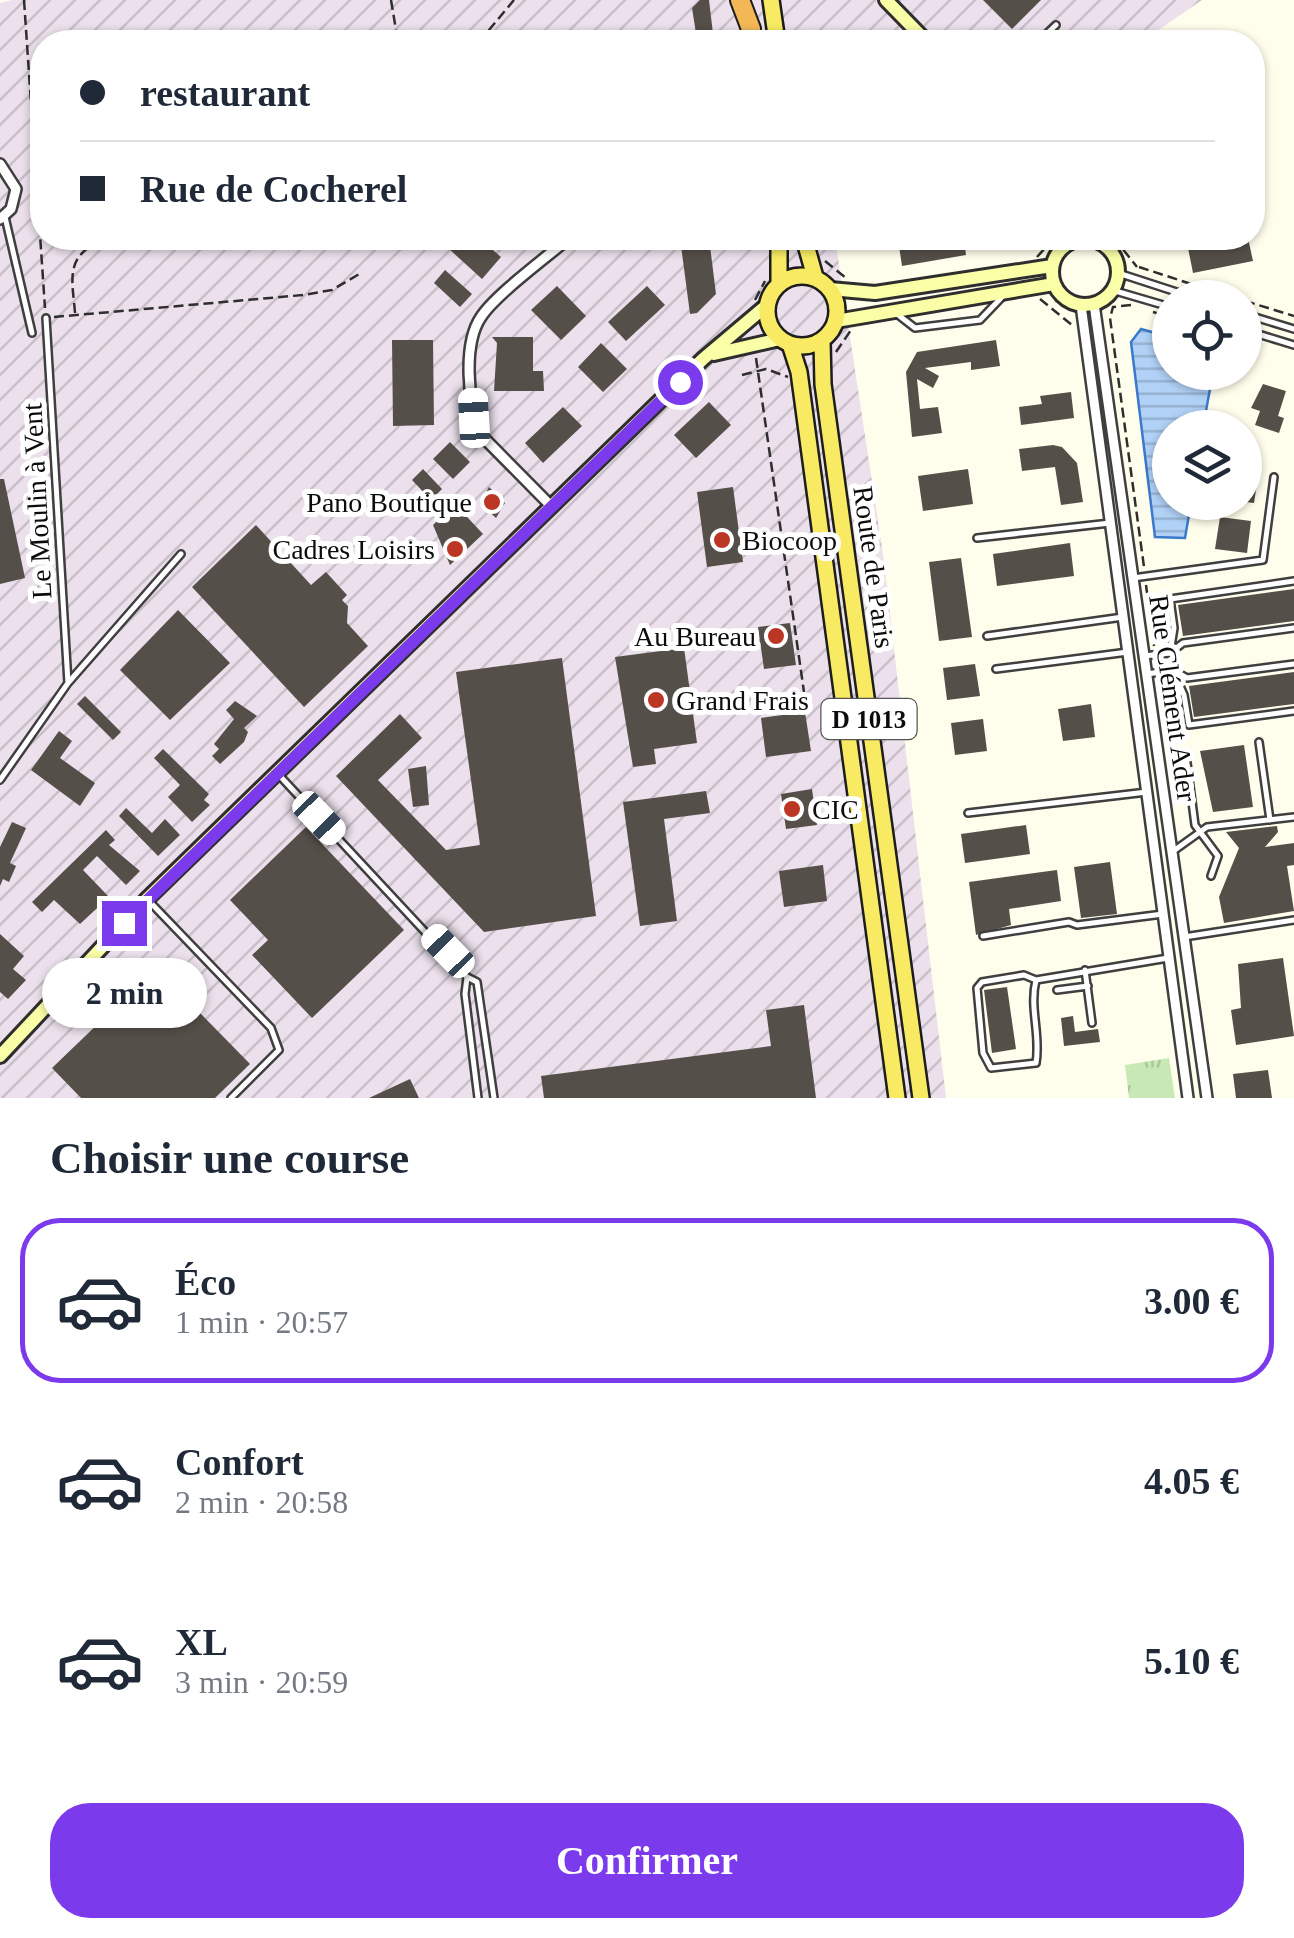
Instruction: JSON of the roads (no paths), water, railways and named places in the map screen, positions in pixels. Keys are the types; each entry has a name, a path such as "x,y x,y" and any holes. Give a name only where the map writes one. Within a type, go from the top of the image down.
{"highway":[{"path":"744,0 751,30"}],"main road":[{"path":"772,0 776,30"},
{"path":"778,284 796,276 815,278 830,289 837,304 836,321 822,341 812,345 785,341 770,324 768,305 778,284 779,250"},
{"path":"807,250 815,278"},
{"name":"Route de Paris","path":"785,341 799,372 897,1098"},
{"name":"Route de Paris","path":"822,341 823,384 921,1098"}],"street":[{"path":"886,0 915,30"},
{"path":"0,164 14,179 16,190 2,218"},
{"path":"552,507 479,433 470,349 480,317 555,250"},
{"path":"1063,250 1052,266 1054,284 1064,298 1088,305 1112,290 1118,273 1107,250"},
{"path":"830,289 876,293 1052,266"},
{"path":"836,321 891,308 1054,284"},
{"path":"0,1056 147,899 702,358 768,305"},
{"name":"Rue Clément Ader","path":"1088,305 1084,330 1188,1098"},
{"name":"Rue Clément Ader","path":"1088,305 1133,578 1207,1098"},
{"path":"702,358 738,345 785,341"}],"lane":[{"path":"1050,30 1056,24"},
{"path":"2,218 32,333"},
{"path":"1118,273 1152,284"},
{"path":"1112,290 1152,302"},
{"path":"891,308 916,328 980,320 1006,291"},
{"name":"Le Moulin à Vent","path":"46,318 68,682"},
{"path":"1262,320 1294,330"},
{"path":"1262,335 1294,345"},
{"path":"1133,578 1262,560 1274,476"},
{"path":"978,538 1110,524"},
{"path":"0,780 68,682 180,554"},
{"path":"1170,653 1174,628 1170,599 1294,581"},
{"path":"987,636 1123,617"},
{"path":"1143,652 1170,653 1183,642 1294,628"},
{"path":"996,669 1128,652"},
{"path":"1146,674 1173,670 1187,678 1294,664"},
{"path":"1173,670 1184,694 1188,724 1294,711"},
{"path":"1259,742 1270,820"},
{"path":"1187,764 1200,834 1218,856 1211,876"},
{"path":"277,773 448,951 467,977 477,982 494,1098"},
{"path":"968,813 1146,792"},
{"path":"1172,852 1206,828 1294,816"},
{"path":"147,899 272,1028 279,1050 231,1098"},
{"path":"983,936 1068,922 1077,925 1163,914"},
{"path":"1184,937 1294,920"},
{"path":"1036,980 1032,996 1036,1063 991,1068 983,1053 976,995 982,982 1024,975 1036,980 1169,958"},
{"path":"1086,970 1092,1022"},
{"path":"467,977 465,994 478,1098"},
{"path":"1056,990 1088,986"}],"water":[{"path":"1141,329 1152,332 1152,390 1210,390 1206,410 1152,410 1152,513 1131,342"},
{"path":"1153,520 1188,520 1185,538 1155,537"}],"place":[{"name":"Pano Boutique","path":"492,502"},
{"name":"Biocoop","path":"722,540"},
{"name":"Cadres Loisirs","path":"455,549"},
{"name":"Au Bureau","path":"776,636"},
{"name":"Grand Frais","path":"656,700"},
{"name":"CIC","path":"792,809"}]}
